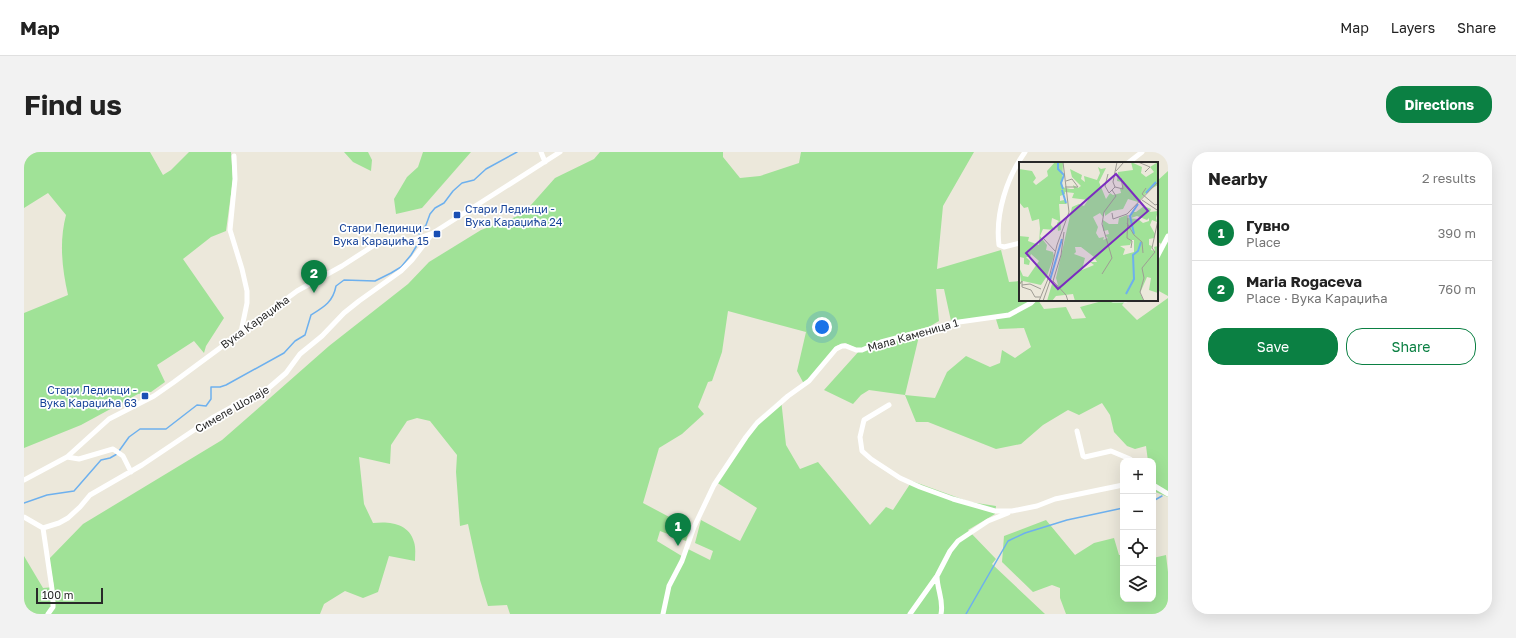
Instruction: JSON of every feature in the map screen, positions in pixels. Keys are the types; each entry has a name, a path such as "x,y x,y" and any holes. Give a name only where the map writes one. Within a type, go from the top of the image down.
{"street":[{"path":"541,152 545,162"},
{"name":"Вука Караџића","path":"24,480 67,458 108,419 154,396 297,291 376,244 414,240 433,233 560,152"},
{"path":"1019,243 1004,248 999,245 998,230 1002,204 1008,184 1014,169 1025,152"},
{"path":"1129,162 1142,152"},
{"path":"234,156 235,179 230,230 242,269 247,292 247,303 241,332"},
{"name":"Симеле Шолаје","path":"43,528 68,518 90,495 131,472 180,441 212,418 240,402 264,392 286,373 300,354 322,336 344,313 401,271 412,260 433,233"},
{"path":"1158,255 1168,236"},
{"name":"Мала Каменица 1","path":"662,614 669,586 682,561 694,527 714,485 757,423 788,396 809,381 830,354 842,346 862,350 881,342 940,326 1009,315 1033,301"},
{"path":"889,405 864,420 860,437 862,451 872,460 900,478 920,487 953,499 995,511 1012,511"},
{"path":"1077,431 1083,456 1111,451 1128,458"},
{"path":"67,458 79,459 108,450 118,452 131,472"},
{"path":"910,614 937,576 950,551 958,541 988,521 1012,511 1037,506 1055,499 1120,486"},
{"path":"1156,486 1168,494"},
{"path":"24,517 43,528 53,596 53,607 48,614"},
{"path":"937,576 938,588 943,605 941,614"}],"green space":[{"path":"24,152 150,152 163,175 171,170 189,152 231,152 233,179 226,231 211,237 183,259 224,318 206,346 204,353 194,341 157,365 165,382 151,392 138,394 81,425 24,448 24,313 68,295 62,255 66,215 48,193 24,208"},
{"path":"344,152 368,152 372,160 371,171 353,162"},
{"path":"423,152 471,152 422,208 396,214 394,199 407,177 418,167"},
{"path":"600,152 723,152 723,157 740,178 760,176 799,163 801,152 974,152 943,206 937,269 1001,250 1009,282 1019,281 1019,301 1039,301 1044,309 1066,307 1072,319 1086,318 1080,307 1102,301 1125,301 1122,305 1137,320 1168,298 1168,497 1156,492 1156,458 1148,458 1146,446 1135,449 1127,446 1114,432 1110,415 1102,403 1079,415 1068,410 1043,425 1021,444 996,449 928,422 916,422 905,395 869,390 861,395 853,404 824,390 860,350 845,343 836,346 814,374 804,384 797,371 806,332 728,311 722,352 712,381 708,382 698,407 704,414 682,434 659,448 643,503 690,528 686,541 660,531 657,541 685,558 688,549 710,560 713,551 695,543 701,520 740,541 757,508 716,482 755,422 781,399 786,445 800,469 818,462 870,525 886,507 893,510 912,481 970,502 996,506 995,514 968,530 996,559 992,564 1045,614 510,614 507,605 488,606 480,580 468,524 460,526 456,472 457,455 430,421 417,418 407,421 391,445 390,464 359,457 364,504 373,523 385,522 403,527 411,536 415,547 415,561 389,556 378,592 363,598 345,591 324,604 320,614 24,614 24,556 43,588 54,587 49,559 83,524 222,440 329,346 408,284 429,262 481,230 523,214 555,178 594,159","holes":["936,289 944,289 951,321 995,316 999,329 1024,328 1031,347 1015,358 1002,350 1000,363 990,367 966,356 947,372 935,398 905,395 920,332 939,321"]},
{"path":"1168,171 1168,296 1158,291 1158,259 1164,246 1158,242 1158,180"},
{"path":"1046,520 1075,555 1094,543 1114,538 1120,555 1120,602 1156,602 1156,557 1166,555 1168,572 1168,614 1066,614 1060,598 1060,588 1052,585 1033,592 1002,562 1004,536"}],"waterway":[{"path":"419,234 426,225 430,214 435,208 444,203 453,191 462,183 474,180 486,169 517,152"},
{"path":"119,451 129,437 140,429 166,429 197,405 206,406 211,399 211,387 226,385 284,353 295,341 305,335 311,315 324,307 333,296 336,286 344,280 375,281 391,273 401,267 419,242"},
{"path":"24,503 47,495 74,491 101,460 110,458 117,454"},
{"path":"1156,499 1162,496"},
{"path":"966,614 1008,541 1025,533 1067,520 1120,509"}],"place":[{"name":"Стари Лединци - Вука Караџића 24","path":"457,215"},
{"name":"Стари Лединци - Вука Караџића 15","path":"437,234"},
{"name":"Maria Rogaceva","path":"314,293"},
{"name":"Стари Лединци - Вука Караџића 63","path":"145,396"},
{"name":"Гувно","path":"678,546"}]}
